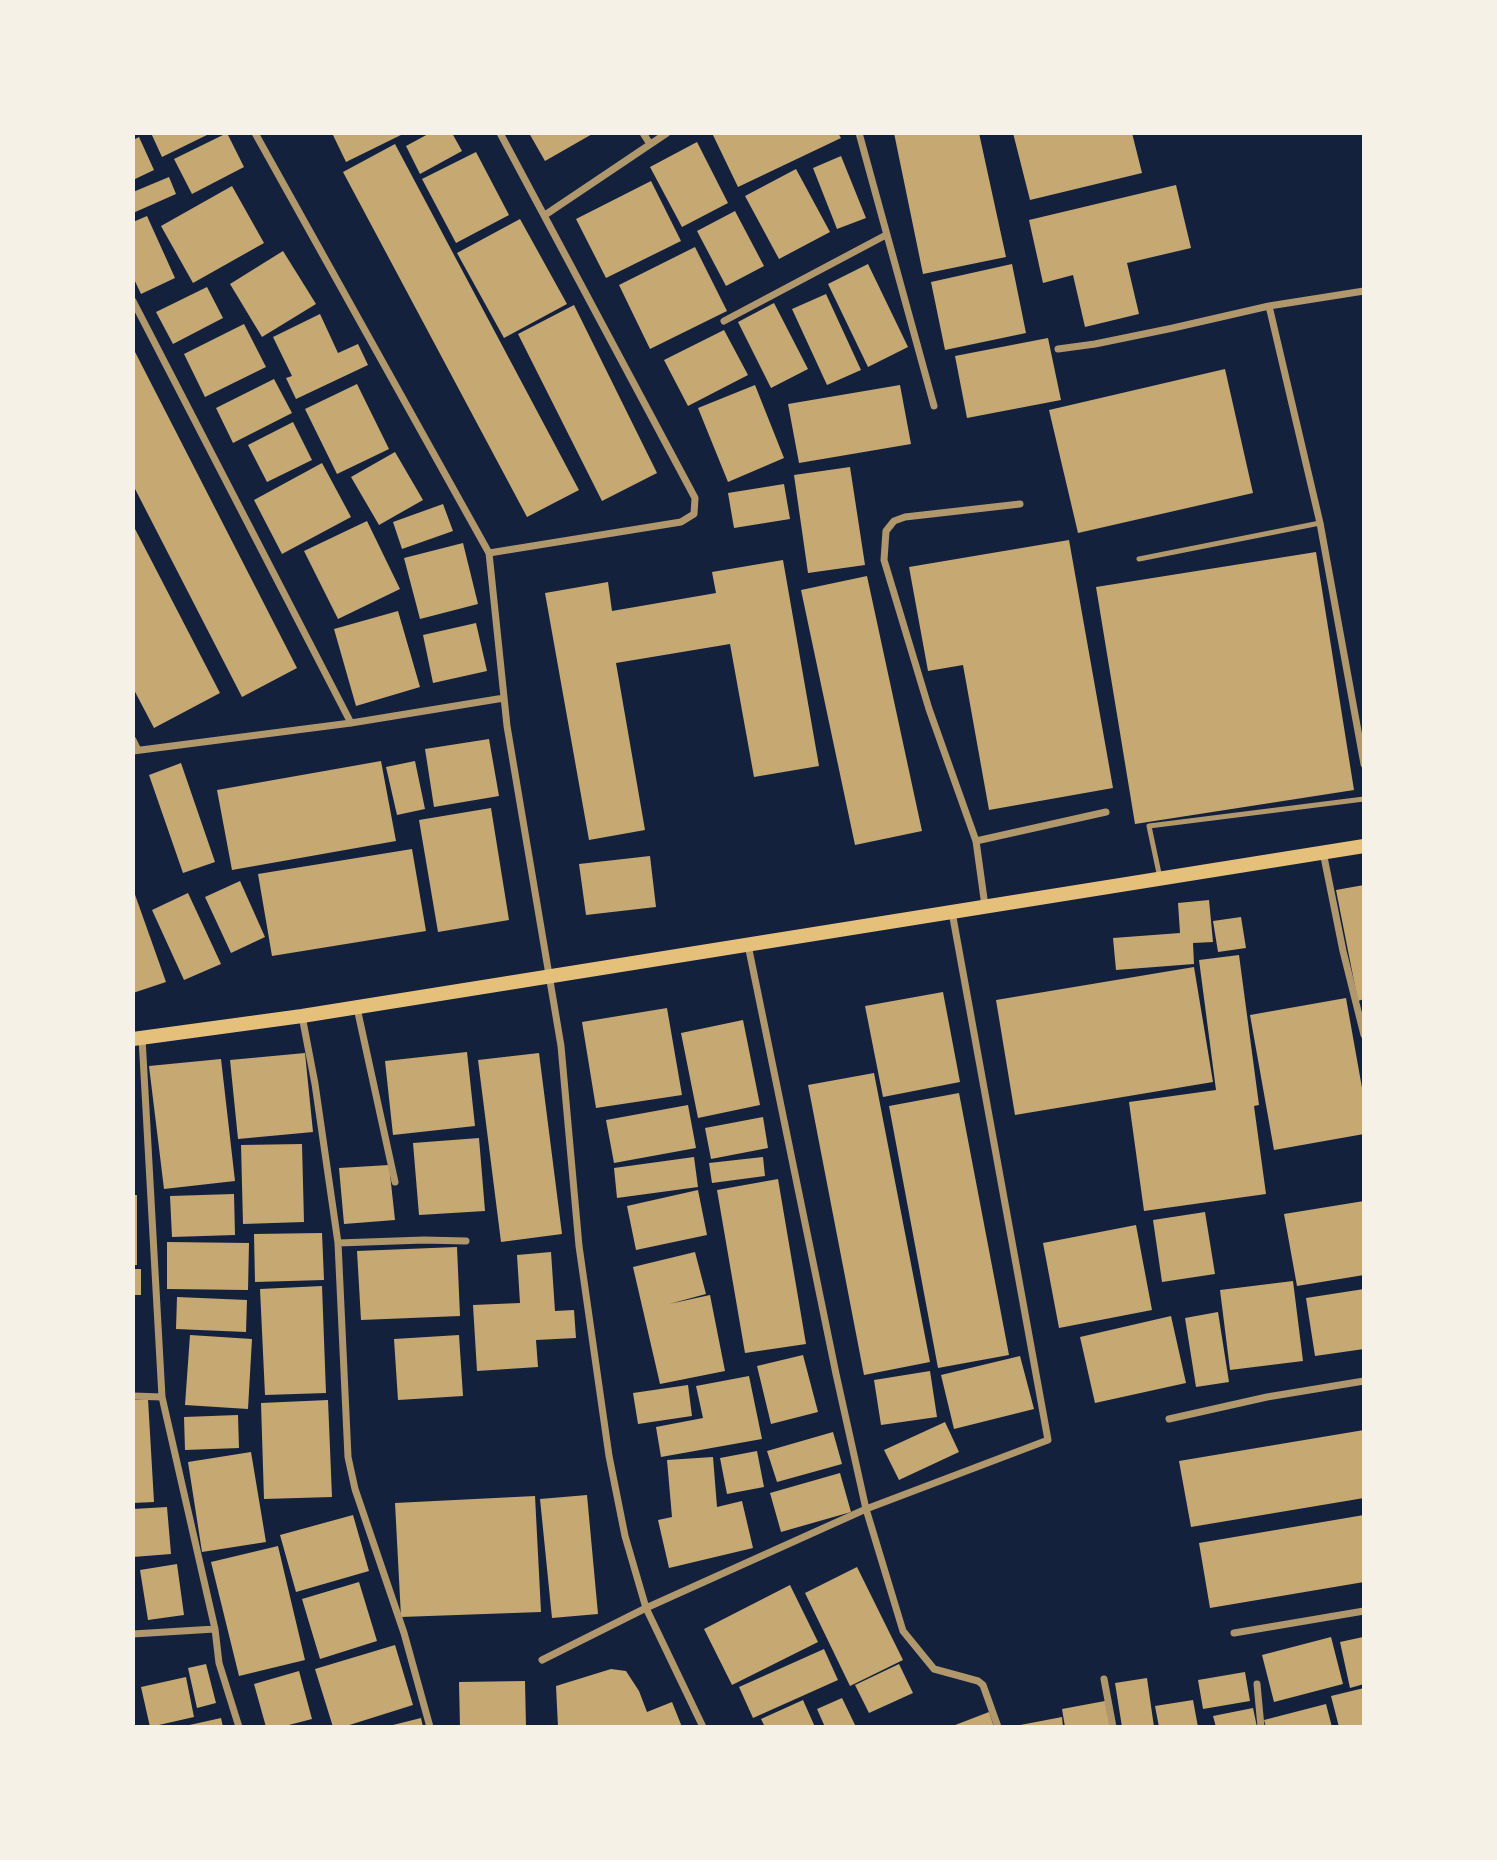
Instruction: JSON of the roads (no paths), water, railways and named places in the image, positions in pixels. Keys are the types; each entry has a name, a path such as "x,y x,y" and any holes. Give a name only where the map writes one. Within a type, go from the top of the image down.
{"main road":[{"path":"138,1039 357,1008 1364,846"}],"street":[{"path":"255,133 489,554 504,698 561,1046 579,1246 609,1457 625,1536 646,1608 703,1727"},
{"path":"489,554 681,522 694,514 695,498 500,133"},
{"path":"643,133 650,144"},
{"path":"545,215 667,133"},
{"path":"859,133 934,406"},
{"path":"724,321 886,235"},
{"path":"1058,349 1095,344 1269,306 1364,291"},
{"path":"133,301 351,723"},
{"path":"1269,306 1320,523 1364,764"},
{"path":"985,906 976,841 929,709 884,560 886,531 894,521 905,516 1020,504"},
{"path":"133,740 136,751 351,723 504,698"},
{"path":"976,841 1106,812"},
{"path":"1323,852 1343,951 1364,1035"},
{"path":"542,1660 646,1608 866,1509 1048,1440 952,912"},
{"path":"747,944 866,1509 902,1631 934,1669 978,1681 983,1685 998,1727"},
{"path":"357,1008 395,1182"},
{"path":"302,1016 315,1084 338,1243 348,1457 355,1489 404,1633 430,1727"},
{"path":"138,1039 162,1397 215,1629 219,1664 239,1727"},
{"path":"338,1243 466,1241"},
{"path":"1170,1419 1267,1396 1364,1381"},
{"path":"133,1396 162,1397"},
{"path":"1234,1633 1364,1611"},
{"path":"133,1634 215,1629"},
{"path":"1104,1679 1113,1727"},
{"path":"1257,1684 1261,1727"}],"lane":[{"path":"1139,559 1320,523"},
{"path":"1160,878 1149,826 1364,799"}]}
